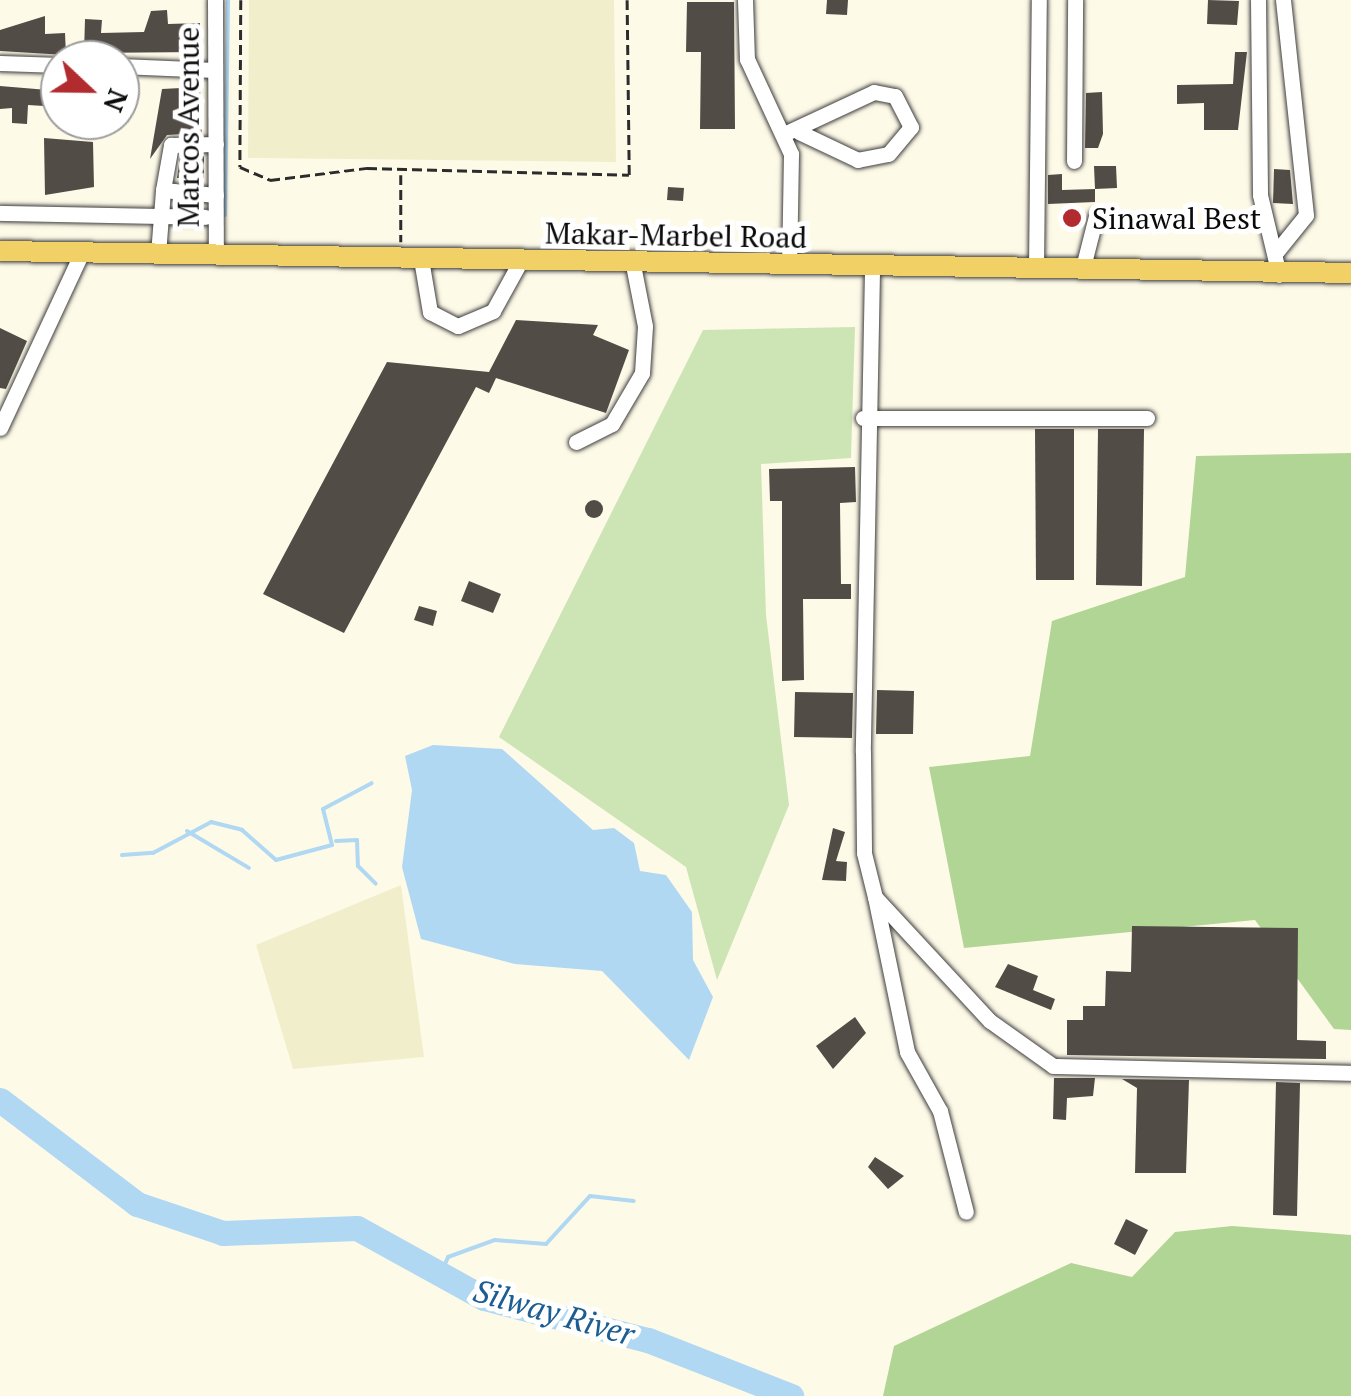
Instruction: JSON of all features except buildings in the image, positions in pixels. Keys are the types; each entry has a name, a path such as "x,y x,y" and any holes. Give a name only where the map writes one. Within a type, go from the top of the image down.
{"main road":[{"name":"Makar-Marbel Road","path":"0,251 520,262 632,260 872,271 1036,268 1279,275 1351,273"}],"street":[{"name":"Marcos Avenue","path":"214,0 216,254"},
{"path":"745,0 747,59 792,132 789,265"},
{"path":"1036,268 1039,0"},
{"path":"1074,160 1075,0"},
{"path":"1258,0 1260,195 1277,251 1279,275"},
{"path":"1277,251 1306,215 1282,0"},
{"path":"0,64 40,65"},
{"path":"140,67 214,70"},
{"path":"874,92 896,96 910,127 888,154 858,160 792,132 874,92"},
{"path":"158,254 171,145 216,144"},
{"path":"163,190 216,195"},
{"path":"0,213 205,217"},
{"path":"1082,271 1096,216"},
{"path":"0,428 81,254"},
{"path":"411,258 430,312 458,326 493,311 520,262"},
{"path":"576,442 612,424 642,374 645,326 632,260"},
{"path":"872,271 863,418 864,853 902,1033 940,1110 966,1212"},
{"path":"863,418 1147,418"},
{"path":"875,897 990,1021 1053,1066 1351,1073"}],"path":[{"path":"240,0 240,168 270,180 367,168 401,174 629,175 627,0"},
{"path":"401,174 411,258"}],"shaded area":[{"path":"249,0 614,0 616,162 248,158"},
{"path":"401,885 424,1057 293,1069 256,945"}],"green space":[{"path":"855,327 851,458 761,464 766,615 789,805 717,980 686,867 499,737 703,330"},
{"path":"1351,453 1351,1030 1334,1029 1255,920 964,948 929,767 1030,756 1052,621 1185,577 1196,456"},
{"path":"1232,1226 1351,1235 1351,1396 883,1396 894,1346 1071,1263 1132,1277 1175,1232"}],"water":[{"path":"433,745 502,749 593,830 614,828 634,843 640,871 666,875 692,912 693,960 713,997 689,1060 602,971 515,964 421,939 402,867 412,790 405,756"}],"waterway":[{"path":"225,215 228,0"},
{"path":"122,855 153,853 211,822 242,830 276,860 332,845 323,809 372,783"},
{"path":"187,831 249,868"},
{"path":"336,841 357,840 358,866 376,884"},
{"name":"Silway River","path":"0,1100 137,1204 223,1233 357,1228 484,1298 648,1340 791,1396"},
{"path":"437,1282 448,1257 495,1240 546,1244 590,1196 634,1201"}],"place":[{"name":"Sinawal Best","path":"1072,218"}]}
